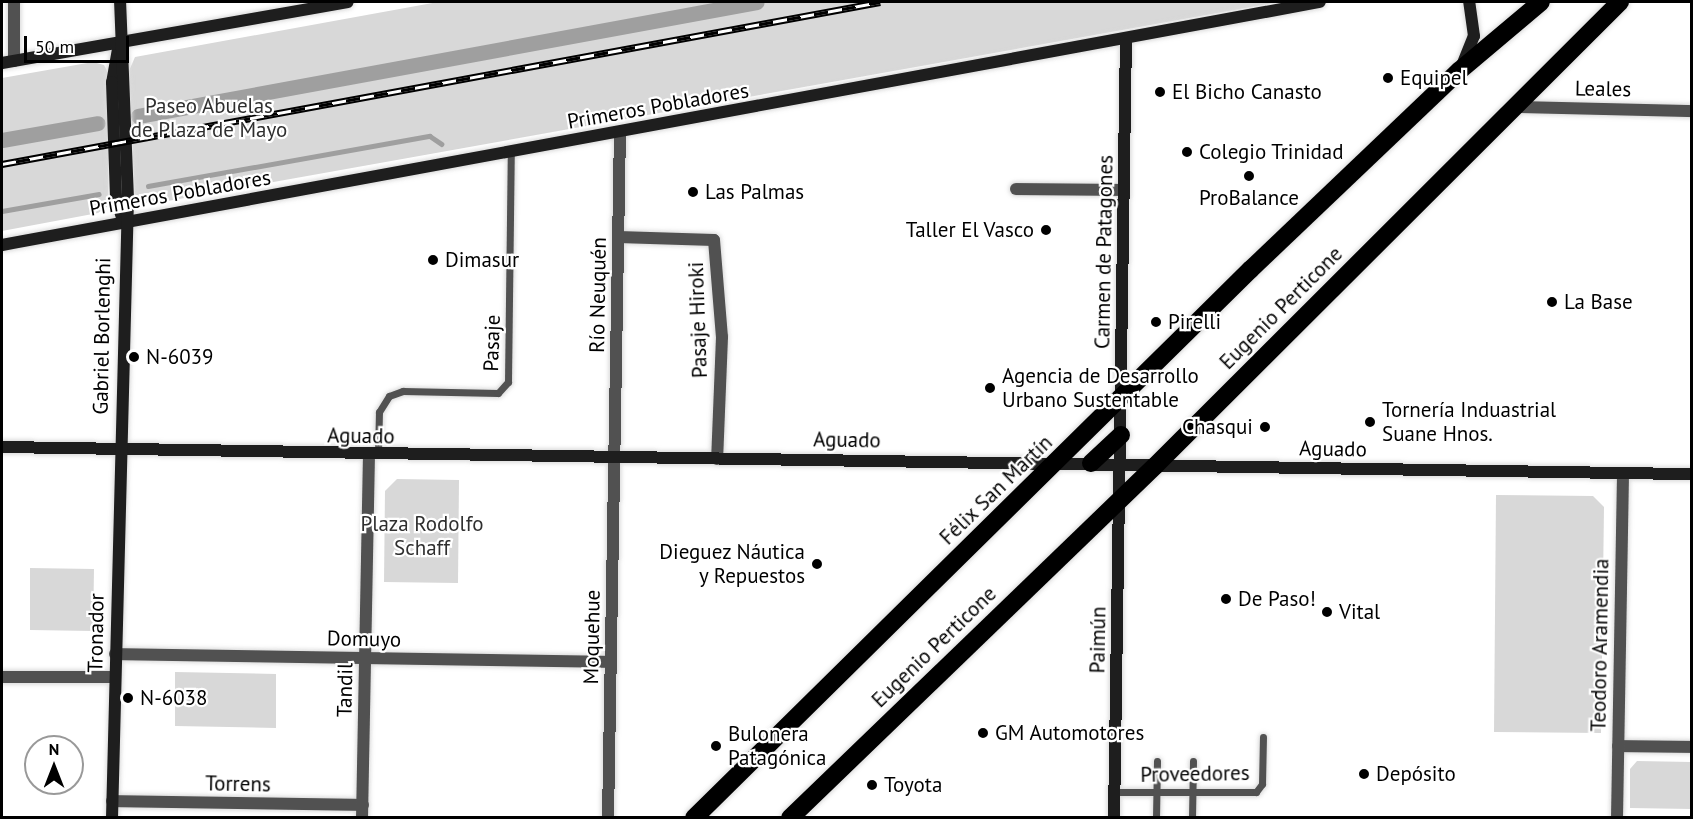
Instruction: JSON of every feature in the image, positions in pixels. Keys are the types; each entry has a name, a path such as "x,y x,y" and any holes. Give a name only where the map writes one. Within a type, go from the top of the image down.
{"highway":[{"name":"Félix San Martín","path":"694,818 1459,71 1541,2"},
{"name":"Eugenio Perticone","path":"790,818 1155,466 1620,2"},
{"path":"1091,463 1121,435"}],"main road":[{"name":"Gabriel Borlenghi","path":"119,450 125,80 119,42 120,2"},
{"path":"8,62 345,2"},
{"name":"Primeros Pobladores","path":"2,245 1126,41 1320,2"},
{"name":"Félix San Martín","path":"1459,71 1474,36 1469,2"},
{"name":"Carmen de Patagones","path":"1120,464 1126,41"},
{"name":"Aguado","path":"2,447 374,455 1057,462 1155,466 1692,474"},
{"name":"Tronador","path":"112,818 119,450"},
{"name":"Paimún","path":"1114,818 1120,464"}],"street":[{"path":"8,62 14,2"},
{"name":"Leales","path":"1515,107 1692,111"},
{"name":"Río Neuquén","path":"615,458 620,133"},
{"path":"1016,189 1124,190"},
{"name":"Pasaje Hiroki","path":"618,237 714,240 723,337 717,459"},
{"name":"Tandil","path":"363,811 365,658 374,455"},
{"name":"Moquehue","path":"608,818 615,458"},
{"name":"Teodoro Aramendia","path":"1617,818 1623,473"},
{"name":"Domuyo","path":"115,654 611,662"},
{"path":"2,677 115,677"},
{"path":"1618,746 1692,747"},
{"name":"Torrens","path":"112,801 363,811"}],"lane":[{"name":"Pasaje","path":"374,455 379,412 389,396 403,391 498,393 508,382 511,152"},
{"name":"Proveedores","path":"1114,792 1260,790 1263,737"},
{"path":"1156,818 1157,761"},
{"path":"1192,818 1193,761"}],"green space":[{"name":"Paseo Abuelas de Plaza de Mayo","path":"438,2 1279,2 151,204 135,200 129,71 135,57"},
{"name":"Paseo Abuelas de Plaza de Mayo","path":"93,62 104,65 108,73 108,206 98,213 2,231 2,78"},
{"name":"Plaza Rodolfo Schaff","path":"397,479 459,480 458,583 384,582 385,491"},
{"path":"1496,495 1593,496 1604,507 1601,733 1494,732"},
{"path":"30,568 94,569 93,631 30,630"},
{"path":"175,672 276,674 276,728 175,726"},
{"path":"1637,761 1691,762 1691,809 1630,808 1630,769"}],"waterway":[{"path":"138,116 757,2"},
{"path":"2,140 98,123"},
{"path":"148,186 430,136 442,144"},
{"path":"2,211 99,194"}],"railway":[{"path":"2,164 880,2"}],"place":[{"name":"Equipel","path":"1388,78"},
{"name":"El Bicho Canasto","path":"1160,92"},
{"name":"Colegio Trinidad","path":"1187,152"},
{"name":"ProBalance","path":"1249,176"},
{"name":"Las Palmas","path":"693,192"},
{"name":"Taller El Vasco","path":"1046,230"},
{"name":"Dimasur","path":"433,260"},
{"name":"La Base","path":"1552,302"},
{"name":"Pirelli","path":"1156,322"},
{"name":"N-6039","path":"134,357"},
{"name":"Agencia de Desarrollo Urbano Sustentable","path":"990,388"},
{"name":"Tornería Induastrial Suane Hnos.","path":"1370,422"},
{"name":"Chasqui","path":"1265,427"},
{"name":"Dieguez Náutica y Repuestos","path":"817,564"},
{"name":"De Paso!","path":"1226,599"},
{"name":"Vital","path":"1327,612"},
{"name":"N-6038","path":"128,698"},
{"name":"GM Automotores","path":"983,733"},
{"name":"Bulonera Patagónica","path":"716,746"},
{"name":"Depósito","path":"1364,774"},
{"name":"Toyota","path":"872,785"}]}
